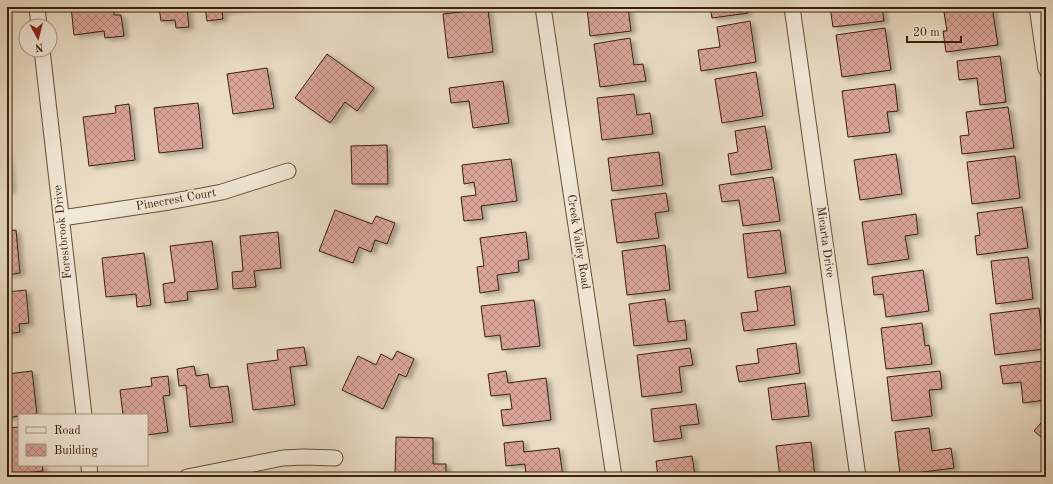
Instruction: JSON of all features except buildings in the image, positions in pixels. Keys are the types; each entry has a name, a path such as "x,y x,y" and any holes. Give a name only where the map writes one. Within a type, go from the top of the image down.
{"street":[{"path":"37,7 38,18"},
{"name":"Creek Valley Road","path":"543,7 614,477"},
{"name":"Micarta Drive","path":"792,7 858,477"},
{"path":"1037,7 1046,69"},
{"name":"Forestbrook Drive","path":"43,58 84,414"},
{"name":"Pinecrest Court","path":"62,218 169,202 215,193 288,171"},
{"path":"187,477 283,458 335,458"},
{"path":"89,466 90,477"}]}
